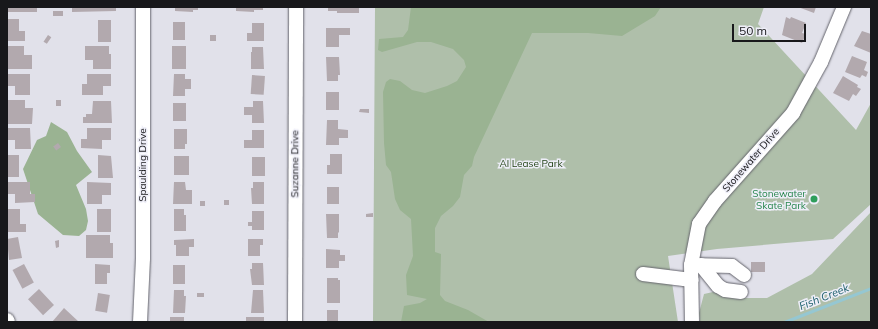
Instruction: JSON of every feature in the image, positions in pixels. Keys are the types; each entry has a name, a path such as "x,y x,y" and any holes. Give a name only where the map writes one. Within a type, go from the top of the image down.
{"street":[{"name":"Spaulding Drive","path":"140,322 143,258 143,7"},
{"name":"Suzanne Drive","path":"295,322 296,7"},
{"name":"Stonewater Drive","path":"692,322 692,280 696,265 699,224 715,201 793,113 821,62 844,7"},
{"path":"696,265 732,266 744,275"},
{"path":"696,265 718,286 725,290 741,292"},
{"path":"643,274 692,280"}],"green space":[{"name":"Al Lease Park","path":"375,7 764,7 758,24 856,130 871,103 871,204 833,239 717,249 668,256 678,322 373,322"},
{"path":"411,7 661,7 655,16 622,36 588,33 532,33 474,157 472,166 464,175 460,197 453,206 441,216 435,228 435,252 441,254 440,295 445,301 468,310 489,322 401,322 404,306 420,303 427,299 407,295 406,275 413,256 411,219 400,210 395,199 391,172 386,165 383,92 386,82 390,79 400,81 412,90 425,93 457,81 466,67 464,60 453,49 431,42 417,42 382,52 378,50 379,39 403,37 408,30"},
{"path":"51,122 67,132 77,151 92,172 76,185 86,209 88,221 86,230 79,236 63,235 38,214 23,169 37,140 46,136"},
{"path":"871,212 871,322 700,322 699,313 704,294 713,292 743,298 767,298 812,274"}],"building":[{"path":"7,7 37,7 37,12 7,12"},
{"path":"72,7 116,7 116,11 72,12"},
{"path":"175,7 198,7 198,10 193,10 193,12 175,11"},
{"path":"236,7 263,7 263,10 254,10 254,12 236,11"},
{"path":"328,7 359,7 359,13 337,13 337,11 328,11"},
{"path":"798,7 816,7 814,13"},
{"path":"53,11 63,11 63,16 53,16"},
{"path":"786,17 790,19 791,17 806,23 802,33 806,34 802,43 782,35"},
{"path":"7,19 19,19 19,31 25,31 25,41 7,41"},
{"path":"98,20 111,20 111,42 98,42"},
{"path":"173,22 185,22 185,40 173,40"},
{"path":"252,23 264,23 264,41 247,41 247,33 252,33"},
{"path":"326,28 350,28 350,35 339,35 339,47 326,47"},
{"path":"862,31 871,34 871,53 854,46"},
{"path":"48,35 51,37 47,44 44,42"},
{"path":"210,35 216,35 216,41 210,41"},
{"path":"7,46 24,46 24,55 32,55 32,69 8,69"},
{"path":"85,46 109,46 109,54 111,54 111,69 93,69 93,60 85,60"},
{"path":"172,46 186,46 186,69 172,69"},
{"path":"252,47 263,47 264,69 251,69"},
{"path":"852,56 867,62 864,70 868,72 866,77 862,75 860,78 845,72"},
{"path":"326,57 339,57 340,75 338,75 338,81 327,81"},
{"path":"7,74 30,74 30,95 15,95 15,86 7,86"},
{"path":"87,74 111,74 111,86 103,86 103,95 82,95 82,84 87,84"},
{"path":"174,74 185,74 185,79 191,79 191,89 185,89 185,96 173,96"},
{"path":"252,75 265,76 264,95 251,94"},
{"path":"843,76 858,85 857,87 861,89 856,96 853,94 849,101 833,93"},
{"path":"326,92 339,92 339,110 326,110"},
{"path":"7,100 25,100 25,108 33,108 32,124 8,124"},
{"path":"56,100 61,100 61,106 56,106"},
{"path":"93,101 111,101 112,123 83,123 83,117 86,117 86,114 92,114"},
{"path":"253,101 263,101 264,123 252,123 252,115 244,115 244,107 253,107"},
{"path":"173,103 186,103 186,121 173,121"},
{"path":"360,109 369,109 369,113 359,112"},
{"path":"327,120 338,120 338,129 348,130 348,138 339,138 339,145 326,145"},
{"path":"7,128 30,128 31,149 15,149 15,140 7,140"},
{"path":"87,128 111,128 111,140 102,140 102,149 81,148 81,139 87,139"},
{"path":"174,129 187,129 187,144 185,144 185,149 174,149"},
{"path":"252,130 264,130 264,148 244,148 244,140 252,140"},
{"path":"58,143 61,147 56,151 53,147"},
{"path":"330,154 342,154 342,174 327,174 327,165 330,165"},
{"path":"7,155 19,155 19,177 7,177"},
{"path":"98,155 111,156 113,178 98,178"},
{"path":"174,156 189,156 189,175 174,175"},
{"path":"252,157 265,157 265,176 252,176"},
{"path":"7,182 30,182 30,194 35,194 35,202 15,203 15,194 7,194"},
{"path":"87,182 111,183 111,195 102,195 102,204 87,204"},
{"path":"174,182 185,182 186,190 192,190 192,204 173,204"},
{"path":"253,182 264,182 264,204 252,204 251,188 253,188"},
{"path":"327,187 339,187 339,204 327,204"},
{"path":"224,200 229,200 229,205 224,205"},
{"path":"200,201 205,201 205,206 200,206"},
{"path":"7,209 20,209 20,224 26,224 26,232 7,232"},
{"path":"97,209 111,209 111,232 97,232"},
{"path":"174,209 184,209 184,215 186,215 186,231 174,231"},
{"path":"252,211 264,211 264,230 252,230 252,226 248,226 248,222 252,222"},
{"path":"373,213 373,217 366,217 366,214"},
{"path":"326,214 339,214 338,238 327,238"},
{"path":"86,235 110,235 110,243 113,243 113,258 86,258"},
{"path":"18,237 22,258 9,260 7,239"},
{"path":"194,239 194,247 189,247 189,256 176,256 176,245 174,245 174,240"},
{"path":"248,239 263,239 263,245 260,245 260,256 248,256"},
{"path":"59,240 59,247 56,248 55,241"},
{"path":"326,249 340,250 340,255 345,255 345,261 339,261 339,268 326,268"},
{"path":"751,262 765,262 765,272 751,272"},
{"path":"252,263 263,263 264,285 252,285 250,269 252,269"},
{"path":"24,264 34,283 22,289 13,270"},
{"path":"95,264 110,265 110,273 107,273 107,284 95,284"},
{"path":"173,265 185,265 185,284 173,284"},
{"path":"327,278 338,278 338,280 340,280 340,303 327,303"},
{"path":"39,289 54,305 43,315 28,299"},
{"path":"174,290 184,290 184,296 186,296 185,313 173,313"},
{"path":"253,290 263,290 264,313 251,313"},
{"path":"98,293 110,295 107,313 95,311"},
{"path":"197,293 204,293 204,297 197,297"},
{"path":"64,308 79,322 52,322"},
{"path":"327,310 338,310 338,322 327,322"},
{"path":"170,317 184,317 184,322 170,322"},
{"path":"246,317 264,317 264,322 246,322"}],"waterway":[{"name":"Fish Creek","path":"784,322 871,288"}],"place":[{"name":"Stonewater Skate Park","path":"814,199"}]}
